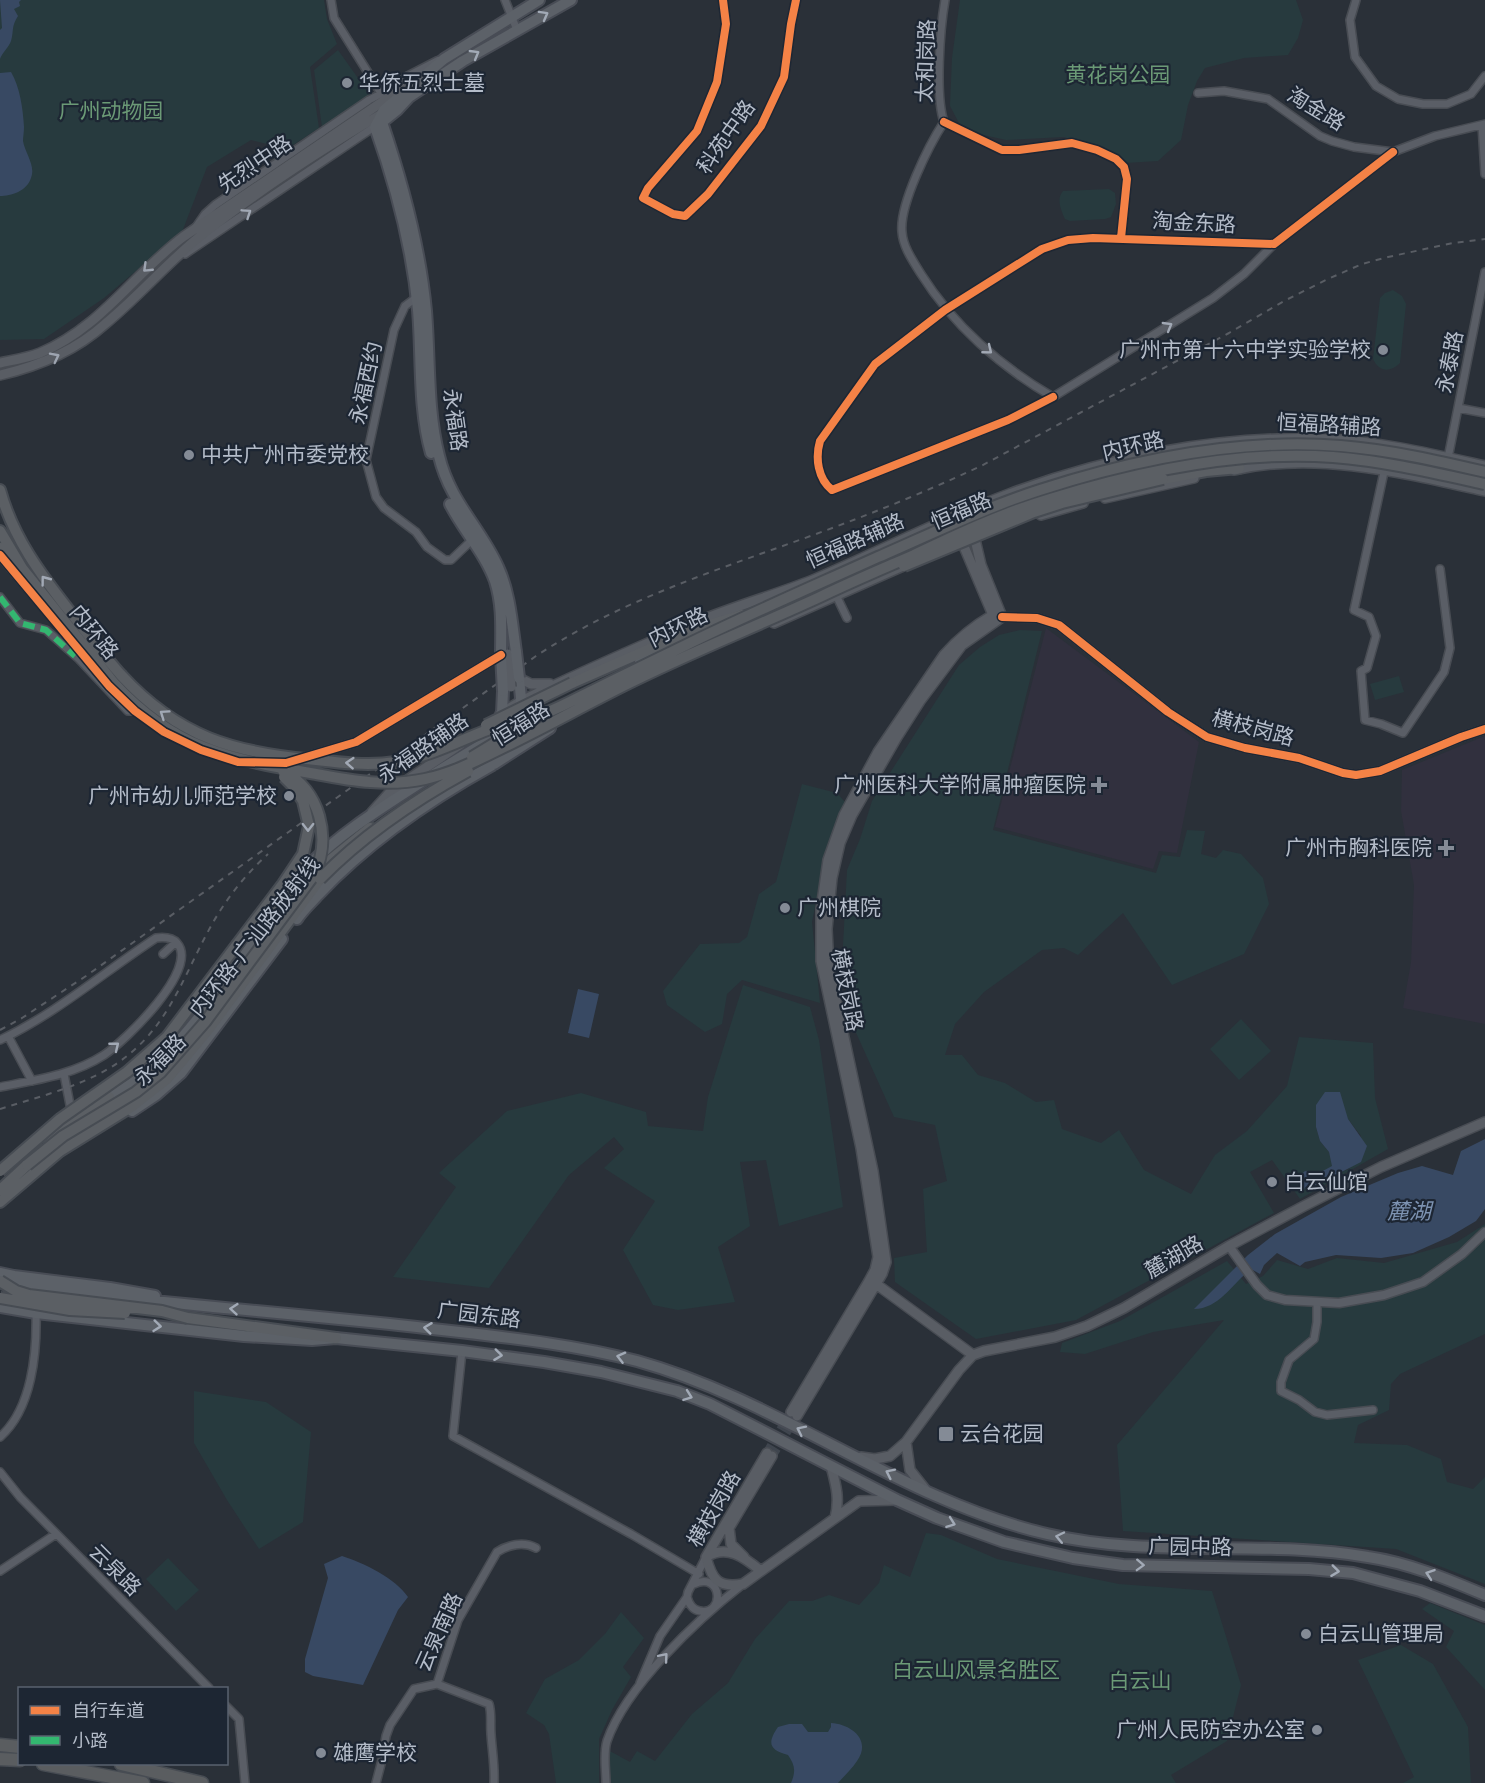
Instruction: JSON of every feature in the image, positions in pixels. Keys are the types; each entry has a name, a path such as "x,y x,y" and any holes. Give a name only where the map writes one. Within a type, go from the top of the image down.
{"highway":[{"name":"内环路","path":"0,490 9,520 25,551 46,581 121,675 162,712 185,727 218,742 258,754 356,764 386,763 426,755 492,728 547,713 731,623 893,551 1018,498 1080,479 1174,456 1267,445 1304,444 1357,447 1485,472"},
{"name":"内环路","path":"0,531 19,563 48,603 104,672 146,714 175,734 195,744 245,762 388,784 433,778 458,769 558,721 639,678 961,533 1017,510 1073,492 1185,466 1268,456 1332,457 1389,464 1485,483"},
{"path":"781,615 1034,512 1062,503 1163,478 1239,468"},
{"path":"0,548 48,603"},
{"path":"426,755 501,717 638,654 704,626 748,613"},
{"path":"275,911 322,866 387,816 470,758 547,713"},
{"name":"内环路-广汕路放射线","path":"0,1207 37,1168 60,1150 130,1107 167,1079 192,1052 310,891 354,847 428,794 558,721"},
{"path":"0,1190 63,1136 143,1087 174,1058 282,920 318,867 322,849 322,829 318,812 306,790 286,772 218,742"},
{"name":"内环路-广汕路放射线","path":"0,1171 60,1119 127,1072 163,1041 192,1006 298,863 306,845 309,826 303,801 294,787 279,774 260,765 245,762"},
{"path":"0,1171 54,1131 109,1097"},
{"path":"0,1282 29,1295 162,1311 188,1318"},
{"path":"0,1296 70,1310 188,1318 336,1338"},
{"path":"0,1745 18,1747"},
{"path":"0,1759 18,1760"},
{"path":"49,1765 85,1770 143,1783"},
{"path":"125,1765 202,1783"}],"main road":[{"path":"352,121 378,120 405,90 444,59 538,0"},
{"name":"先烈中路","path":"87,332 154,261 287,161 352,121 383,97 405,90 463,61 571,0"},
{"name":"先烈中路","path":"0,363 39,353 87,332 121,310 162,268 226,216 378,120"},
{"name":"永福路","path":"0,1207 51,1164 142,1105 168,1085 187,1065 242,994 304,909 338,874 376,842 439,796 494,764 509,747 521,712 519,678 508,654 492,573 446,495 429,447 423,403 417,297 406,234 378,120"},
{"name":"永福路","path":"378,120 410,214 419,254 426,310 431,409 438,452 455,499 500,570 506,593 508,654"},
{"path":"0,375 44,363 87,332"},
{"name":"恒福路","path":"494,764 558,721 624,688 756,625 835,592 1025,496 1060,485 1208,452 1259,447 1301,446 1485,472"},
{"name":"恒福路","path":"489,740 521,712 678,642 958,528 974,531 1020,507 1082,488 1190,464 1256,456 1319,455 1387,458 1485,483"},
{"path":"1239,468 1256,456"},
{"name":"恒福路辅路","path":"1387,458 1485,491"},
{"name":"恒福路辅路","path":"974,531 1074,505 1239,468 1307,463 1348,465 1387,458 1448,458 1485,466"},
{"path":"958,528 998,616"},
{"name":"恒福路辅路","path":"502,713 521,712 561,682 688,626 958,528"},
{"path":"974,531 981,564 998,616"},
{"name":"恒福路辅路","path":"711,648 835,592"},
{"path":"688,626 748,613"},
{"name":"横枝岗路","path":"794,1414 886,1262 884,1237 869,1152 828,958 828,906 835,859 846,827 861,796 920,701 962,645 998,616"},
{"path":"489,740 502,713 507,689 508,654"},
{"path":"519,678 537,685 561,682"},
{"path":"507,689 521,712 558,721"},
{"name":"永福路辅路","path":"368,816 391,791 502,713"},
{"name":"永福路","path":"0,1165 56,1118 71,1110 109,1097 153,1067 177,1043 211,1000 307,867 341,836 368,816 489,740"},
{"name":"麓湖路","path":"973,1355 1055,1337 1087,1326 1124,1308 1229,1246 1382,1167 1485,1122"},
{"path":"0,1274 110,1288 194,1305"},
{"name":"广园东路","path":"0,1282 115,1298 483,1335 610,1355 662,1369 698,1382 926,1491"},
{"path":"854,1455 875,1460 890,1456 906,1442 958,1370 973,1355 873,1282"},
{"path":"0,1296 32,1312"},
{"path":"0,1296 124,1323"},
{"name":"广园东路","path":"0,1307 124,1323 283,1339 336,1338 462,1351 573,1366 676,1391 729,1413 897,1500"},
{"path":"906,1442 910,1470 926,1491"},
{"name":"横枝岗路","path":"706,1557 769,1455 729,1528 731,1544 744,1557"},
{"path":"831,1466 839,1494 835,1518"},
{"name":"广园中路","path":"926,1491 996,1519 1065,1538 1125,1546 1284,1550 1356,1555 1405,1565 1485,1595"},
{"path":"761,1571 744,1557 720,1551 706,1557 711,1575 718,1582 730,1586 743,1584 859,1501 897,1500"},
{"name":"广园中路","path":"897,1500 937,1518 993,1538 1073,1558 1123,1565 1309,1569 1353,1573 1420,1591 1485,1616"}],"street":[{"path":"287,161 383,97 334,18 331,0"},
{"path":"505,0 517,30"},
{"name":"科苑中路","path":"723,0 726,24 717,82 697,131 648,188 643,198 673,214 686,216 708,194 763,122 784,77 796,0"},
{"name":"太和岗路","path":"945,0 940,98 940,112 944,122 1002,150 1072,143 1097,150 1116,159 1124,167 1127,180 1121,238"},
{"path":"1356,0 1350,20 1355,57 1376,86 1398,99 1423,104 1447,104 1471,94 1485,76"},
{"name":"淘金路","path":"1198,93 1224,91 1268,99 1314,133 1332,141 1353,147 1393,152 1435,136 1483,125"},
{"name":"太和岗路","path":"944,122 911,190 904,211 903,240 916,267 945,310 972,336 1016,372 1053,397"},
{"path":"1483,125 1485,174"},
{"path":"1053,397 1214,298 1255,264 1274,244 1393,152"},
{"name":"淘金东路","path":"1053,397 1008,420 832,490 825,484 819,468 817,450 820,441 874,364 945,310 1042,249 1079,238 1274,244"},
{"name":"永泰路","path":"1448,458 1485,272"},
{"name":"永福西约","path":"417,297 405,306 394,330 366,460 376,497 384,508 416,532 428,547 445,560 451,560 472,540"},
{"path":"1475,323 1485,326"},
{"path":"1458,408 1485,413"},
{"path":"1387,458 1354,610 1369,617 1376,636 1367,668 1361,671 1365,720 1403,733 1444,672 1450,648 1440,569"},
{"path":"0,555 110,686 135,711 164,732 201,750 238,762 286,763 356,742 508,654"},
{"path":"835,592 847,618"},
{"path":"0,597 20,623 46,630 79,659 128,711 135,711"},
{"path":"748,613 756,625"},
{"name":"横枝岗路","path":"998,616 1037,618 1059,625 1168,712 1207,737 1245,748 1299,759 1343,773 1356,775 1380,771 1470,733 1485,729"},
{"path":"0,1040 33,1023 84,990 156,938 169,938 176,942 182,950 181,961 172,981 153,1010 107,1053 64,1074 0,1087"},
{"path":"163,954 176,942"},
{"path":"8,1036 32,1081"},
{"path":"64,1074 71,1110"},
{"path":"1229,1246 1267,1295 1285,1300 1339,1303 1384,1295 1423,1282 1461,1254 1485,1232"},
{"path":"1317,1302 1314,1338 1289,1360 1281,1382 1281,1391 1299,1400 1315,1412 1327,1415 1373,1410"},
{"path":"0,1437 8,1430 22,1404 31,1375 36,1348 32,1312"},
{"path":"462,1351 453,1436 699,1574"},
{"name":"云泉路","path":"0,1472 20,1497 207,1687"},
{"path":"0,1571 56,1534"},
{"name":"云泉南路","path":"376,1783 390,1725 414,1689 437,1684 458,1620 497,1552 507,1546 532,1545 536,1548"},
{"name":"横枝岗路","path":"694,1584 706,1557"},
{"path":"636,1690 660,1636 687,1598 690,1587 704,1581 713,1586 718,1594 713,1607 705,1611 691,1607 687,1598"},
{"path":"606,1783 607,1741 636,1690 675,1644 713,1607 743,1584"},
{"path":"437,1684 489,1704 492,1714 490,1730 495,1770 494,1783"},
{"path":"228,1708 239,1719 245,1783"}],"shaded area":[{"name":"广州医科大学附属肿瘤医院","path":"1046,628 1199,742 1177,853 1159,851 1153,869 995,827"},
{"name":"广州市胸科医院","path":"1485,736 1485,1024 1403,1008 1411,962 1414,885 1401,811 1402,770"}],"green space":[{"name":"广州动物园","path":"0,0 324,0 327,19 337,44 310,67 319,128 287,149 251,140 207,167 182,232 104,298 44,339 0,340"},
{"name":"黄花岗公园","path":"960,0 1296,0 1303,20 1298,38 1288,55 1244,58 1205,68 1197,81 1188,105 1181,140 1158,161 1126,163 1101,149 1064,137 1006,140 979,134 959,123 950,106 952,58"},
{"path":"338,50 370,95 322,127 314,70"},
{"path":"1109,189 1115,193 1116,204 1111,217 1070,221 1065,219 1060,201 1063,191"},
{"path":"1393,290 1402,296 1406,304 1400,363 1385,370 1378,367 1373,359 1380,298"},
{"path":"1020,630 1042,631 993,830 1156,873 1162,855 1180,857 1187,830 1205,831 1201,854 1216,858 1223,850 1241,854 1263,878 1269,904 1244,954 1172,985 1123,913 1078,955 1064,948 1042,950 984,992 955,1024 945,1055 962,1055 978,1075 1005,1083 1036,1102 1054,1100 1062,1129 1101,1143 1119,1130 1144,1170 1191,1194 1215,1155 1247,1131 1287,1086 1299,1037 1373,1043 1375,1098 1388,1149 1300,1199 1272,1160 1250,1172 1274,1213 1076,1320 976,1339 895,1282 894,1258 927,1252 923,1189 947,1181 935,1125 894,1117 853,1026 842,965 847,870 872,801 959,665 999,635","holes":["1316,1105 1348,1119 1361,1136 1349,1169 1316,1185 1305,1171 1319,1173 1333,1166 1329,1152 1320,1141 1316,1127"]},
{"path":"1399,676 1404,692 1375,700 1370,684"},
{"name":"广州棋院","path":"802,784 837,793 845,802 827,846 812,922 820,1003 742,980 727,994 722,1024 705,1032 667,1005 663,991 700,944 739,943 747,937 759,894 776,882"},
{"path":"743,985 810,1007 819,1040 843,1207 779,1226 766,1160 740,1162 750,1226 718,1247 735,1302 678,1310 653,1305 623,1250 655,1201 604,1168 624,1149 614,1137 569,1175 489,1288 393,1277 456,1187 439,1173 507,1111 581,1093 646,1112 648,1126 703,1131 708,1097"},
{"path":"1241,1019 1271,1051 1239,1080 1210,1049"},
{"path":"1485,1224 1485,1334 1400,1374 1391,1384 1389,1410 1358,1425 1354,1443 1407,1445 1441,1459 1447,1482 1473,1489 1485,1477 1485,1584 1396,1549 1123,1531 1117,1445 1224,1320 1153,1332 1085,1354 1060,1352 1062,1343 1120,1321 1227,1261 1246,1284 1263,1276 1277,1260 1308,1269 1337,1258 1384,1263 1457,1242"},
{"path":"194,1391 266,1402 311,1432 303,1522 259,1549 194,1443"},
{"name":"白云山风景名胜区","path":"926,1533 941,1535 997,1559 1119,1584 1212,1591 1241,1685 1227,1741 1171,1775 1176,1783 611,1783 608,1750 630,1762 637,1751 655,1761 692,1714 728,1683 755,1639 789,1601 812,1601 829,1595 859,1605 879,1583 884,1565 910,1577"},
{"path":"168,1558 199,1590 176,1611 146,1579"},
{"path":"1430,1603 1485,1625 1485,1690 1446,1647 1454,1631 1422,1609"},
{"path":"621,1612 644,1638 623,1667 631,1677 599,1739 599,1783 556,1783 549,1734 544,1725 526,1713 545,1679 579,1660 605,1634"},
{"path":"1401,1645 1433,1664 1468,1727 1471,1783 1403,1783 1414,1777 1358,1660"}],"water":[{"path":"0,0 21,0 20,6 14,9 18,16 11,41 0,59 0,30 2,28"},
{"path":"11,72 20,98 24,127 23,141 32,173 29,183 22,189 14,194 0,196 0,73"},
{"path":"578,989 599,994 589,1038 568,1033"},
{"path":"1325,1092 1340,1092 1348,1119 1367,1146 1361,1162 1305,1189 1296,1179 1305,1171 1319,1173 1332,1166 1329,1152 1320,1141 1316,1127 1316,1105"},
{"name":"麓湖","path":"1485,1139 1485,1209 1476,1221 1449,1237 1413,1253 1381,1258 1336,1255 1305,1262 1300,1266 1277,1253 1264,1265 1260,1274 1251,1269 1211,1305 1194,1309 1248,1255 1275,1234 1341,1197 1398,1173 1422,1166 1453,1175 1461,1151"},
{"path":"342,1556 378,1572 408,1597 398,1610 363,1685 313,1676 305,1672 305,1659 328,1578 324,1564"},
{"path":"831,1723 846,1726 861,1740 861,1753 857,1761 838,1783 791,1783 794,1772 792,1762 788,1755 777,1751 771,1742 778,1727 802,1724 808,1732 828,1732"}],"tunnel":[{"path":"767,1453 791,1412"},
{"path":"772,1456 794,1420"}],"railway":[{"path":"0,1030 86,976 536,656 597,621 660,592 863,516 981,466 1284,301 1362,264 1453,243 1485,239"},
{"path":"0,1109 55,1092 95,1076 128,1055 145,1040 170,1005 223,906 268,854"}],"marked path":[{"path":"0,597 20,623 46,630 75,656"}],"cycle path":[{"path":"723,0 726,24 717,82 697,131 648,188 643,198 673,214 685,216 708,194 761,126 784,77 796,0"},
{"path":"944,122 1002,150 1072,143 1097,150 1116,159 1124,167 1127,179 1121,238"},
{"path":"1053,397 1008,420 832,490 824,480 819,468 820,441 875,364 945,310 1042,249 1068,240 1093,238 1274,244 1393,152"},
{"path":"0,555 109,686 135,711 164,732 201,750 238,762 286,763 356,742 501,655"},
{"path":"1002,617 1037,618 1059,625 1168,712 1207,737 1245,748 1299,758 1343,773 1356,775 1380,771 1485,729"}],"place":[{"name":"华侨五烈士墓","path":"347,83"},
{"name":"广州市第十六中学实验学校","path":"1383,350"},
{"name":"中共广州市委党校","path":"189,455"},
{"name":"广州医科大学附属肿瘤医院","path":"1099,785"},
{"name":"广州市幼儿师范学校","path":"289,796"},
{"name":"广州市胸科医院","path":"1446,848"},
{"name":"广州棋院","path":"785,908"},
{"name":"白云仙馆","path":"1272,1182"},
{"name":"云台花园","path":"946,1434"},
{"name":"白云山管理局","path":"1306,1634"},
{"name":"广州人民防空办公室","path":"1317,1730"},
{"name":"雄鹰学校","path":"321,1753"}],"park label":[{"name":"白云山","path":"1140,1681"}]}
